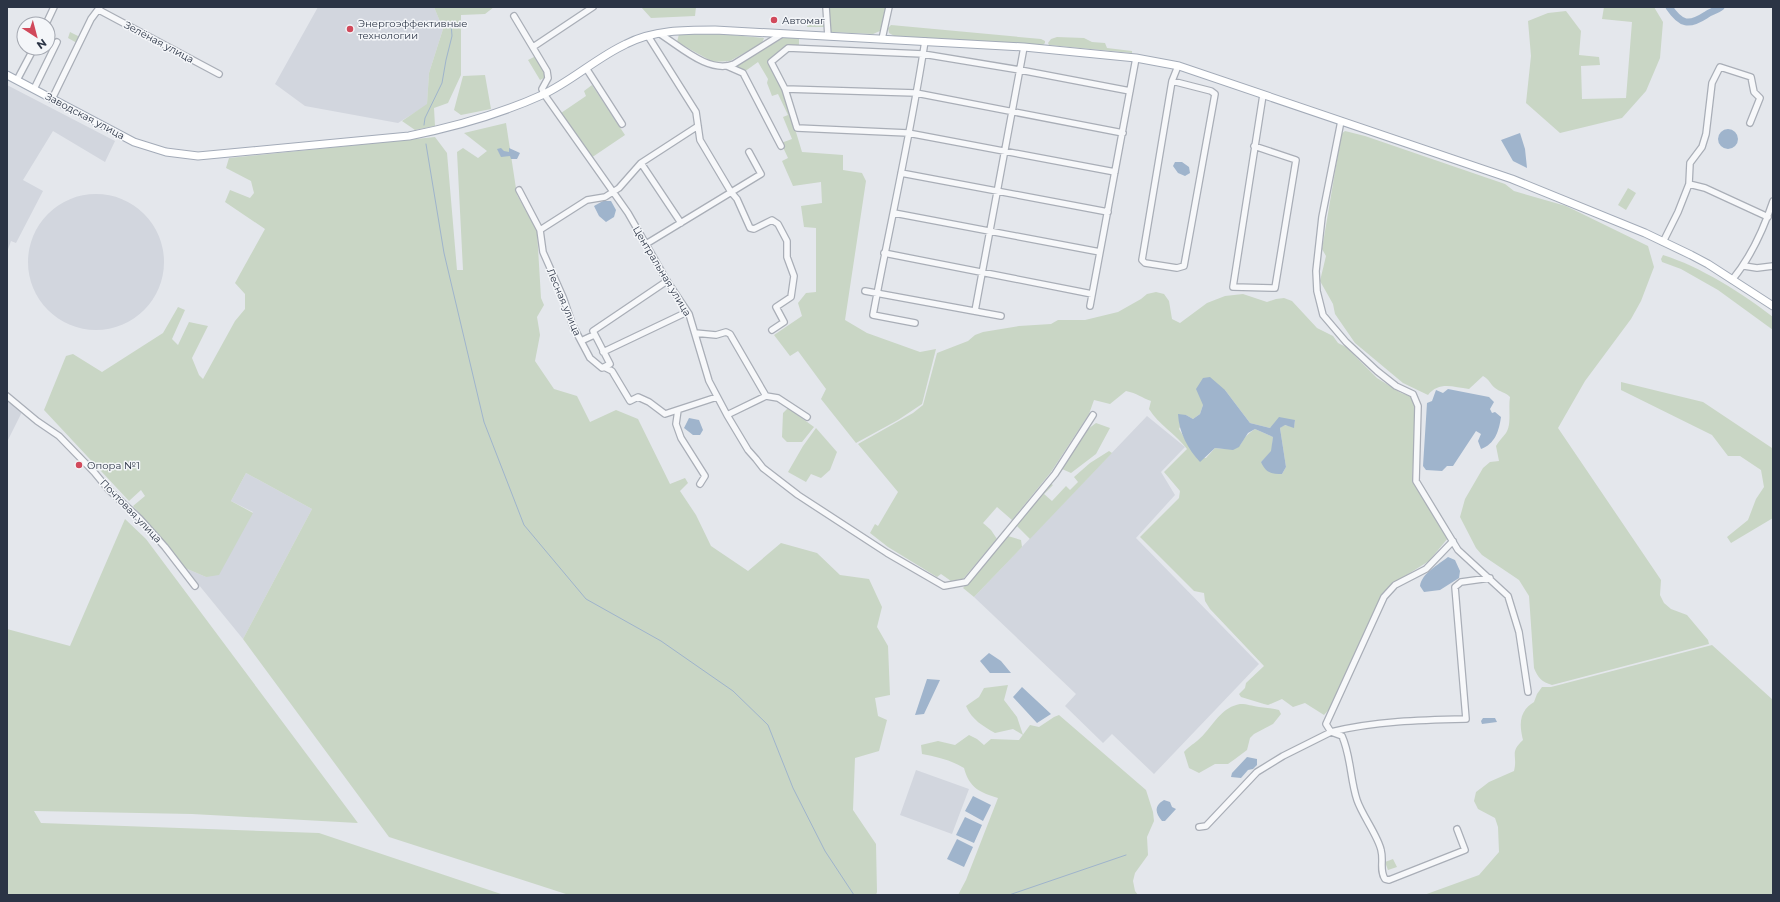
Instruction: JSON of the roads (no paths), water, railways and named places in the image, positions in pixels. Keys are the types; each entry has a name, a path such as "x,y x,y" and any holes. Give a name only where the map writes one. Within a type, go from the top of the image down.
{"main road":[{"name":"Заводская улица","path":"7,75 134,142 166,152 198,156 409,136 439,130 502,111 544,94 626,43 648,36 680,30 803,34 1024,47 1136,58 1178,66 1512,179 1663,242 1708,264 1773,306"}],"street":[{"path":"533,47 593,7"},
{"path":"826,7 828,36"},
{"path":"882,39 890,7"},
{"path":"52,99 91,19 99,8"},
{"name":"Зелёная улица","path":"99,8 219,74"},
{"path":"514,16 547,71 548,78 542,89 544,94"},
{"path":"660,34 704,62 716,66 727,66 743,73 781,146"},
{"path":"727,66 782,34"},
{"path":"801,48 803,34"},
{"path":"648,36 696,112 700,140 731,192 737,199 750,228 754,229 772,220 778,224 787,241 787,257 794,276 791,297 776,307 784,322 772,330"},
{"path":"915,323 873,315 884,253 894,213 925,41"},
{"path":"34,89 57,42"},
{"path":"975,311 1024,47"},
{"path":"1115,172 908,133 797,128 785,89 771,62 788,48 923,54 1020,70 1130,91"},
{"path":"17,80 30,56"},
{"path":"1090,306 1136,58"},
{"path":"1172,81 1211,91 1215,94 1184,266 1177,268 1145,263 1142,260 1172,81 1178,66"},
{"path":"1663,242 1678,212 1689,184 1690,163 1702,147 1706,134 1712,83 1720,67 1751,76 1754,92 1760,98 1750,124"},
{"path":"586,68 622,124"},
{"path":"785,89 916,93 1123,134"},
{"name":"Центральная улица","path":"544,94 628,213 667,281 687,312 695,333 709,381 748,450 763,468 798,495 888,553 944,586 966,582 1055,474 1093,415"},
{"path":"1254,146 1296,160 1276,288 1233,286 1254,146 1263,96"},
{"path":"1340,121 1322,217 1316,271 1317,291 1323,315 1346,342 1396,386 1412,394 1416,399 1418,406 1416,482 1458,550 1508,596 1519,632 1528,692"},
{"path":"540,230 587,200 605,197 613,192 619,188 641,162 698,126"},
{"path":"646,244 761,174 749,152"},
{"path":"641,162 681,223"},
{"path":"901,172 1108,212"},
{"path":"1689,184 1705,188 1768,217"},
{"name":"Лесная улица","path":"519,190 540,230 543,252 563,297 573,326 590,358 602,368 604,367 612,371 630,401 638,397 649,402 665,414 678,410"},
{"path":"1732,280 1744,266 1768,217 1773,201"},
{"path":"894,213 1100,252"},
{"path":"884,253 1092,294"},
{"path":"1744,266 1757,268 1773,266"},
{"path":"604,367 610,364 593,331 667,281"},
{"path":"865,291 1001,316"},
{"path":"603,352 687,312"},
{"path":"695,333 716,335 726,332 730,334 766,396"},
{"path":"581,341 594,334"},
{"name":"Почтовая улица","path":"7,396 37,421 59,436 94,472 108,489 140,519 165,547 194,586"},
{"path":"727,415 766,396 778,398 807,417"},
{"path":"700,484 705,476 681,438 676,424 678,410 717,397"},
{"path":"1452,541 1426,568 1395,586 1384,597 1326,724 1331,732 1342,736 1346,746 1351,778 1357,801 1381,848 1383,861 1381,869 1386,879 1389,880 1465,850 1457,830"},
{"path":"1199,827 1206,826 1239,789 1257,772 1289,752 1331,732 1353,727 1411,720 1466,718 1455,588 1461,582 1490,578"}],"water":[{"path":"1728,129 1735,132 1738,139 1735,146 1728,149 1721,146 1718,139 1721,132"},
{"path":"1520,133 1525,149 1527,168 1513,161 1501,140"},
{"path":"501,148 504,151 509,152 509,148 520,153 517,159 511,159 510,156 501,157 497,149"},
{"path":"1175,162 1182,162 1189,167 1190,173 1185,176 1178,173 1173,166"},
{"path":"603,201 611,201 616,210 614,217 606,222 599,216 594,206"},
{"path":"1210,377 1225,390 1250,423 1270,428 1279,417 1295,420 1294,428 1285,425 1280,428 1286,467 1282,474 1269,472 1263,466 1261,462 1271,451 1273,437 1255,429 1248,433 1239,447 1233,450 1215,448 1200,462 1192,452 1182,434 1178,414 1186,415 1193,419 1200,414 1203,405 1196,389 1203,378"},
{"path":"1448,389 1489,397 1494,402 1490,409 1492,413 1495,412 1501,417 1499,427 1496,436 1486,447 1481,449 1478,441 1481,434 1476,431 1453,466 1447,466 1442,471 1426,470 1423,466 1427,403 1432,401 1436,390 1443,393"},
{"path":"689,418 699,420 703,430 700,435 693,435 684,428"},
{"path":"1448,557 1455,560 1460,571 1459,578 1440,590 1424,592 1420,586 1421,581 1427,573"},
{"path":"989,653 1001,661 1011,673 990,673 980,661"},
{"path":"927,679 940,680 924,714 915,715"},
{"path":"1022,687 1051,714 1037,723 1013,697"},
{"path":"1483,718 1495,718 1497,722 1482,724 1481,721"},
{"path":"1247,757 1257,759 1257,765 1253,769 1248,770 1241,778 1231,777 1232,773"},
{"path":"973,796 991,805 983,821 965,811"},
{"path":"1164,800 1170,802 1172,807 1176,809 1165,821 1162,821 1158,815 1157,807"},
{"path":"965,817 982,825 974,843 956,835"},
{"path":"957,839 973,847 964,867 947,859"}],"waterway":[{"path":"1669,7 1677,17 1686,22 1700,19 1721,7"},
{"path":"424,125 425,118 442,83 452,36 451,23"},
{"path":"426,144 444,253 484,422 524,525 586,599 661,641 733,691 768,725 793,788 825,851 854,895"},
{"path":"1009,895 1126,855"}],"place":[{"name":"Автомаг","path":"774,20"},
{"name":"Энергоэффективные технологии","path":"350,29"},
{"name":"Опора №1","path":"79,465"}]}
